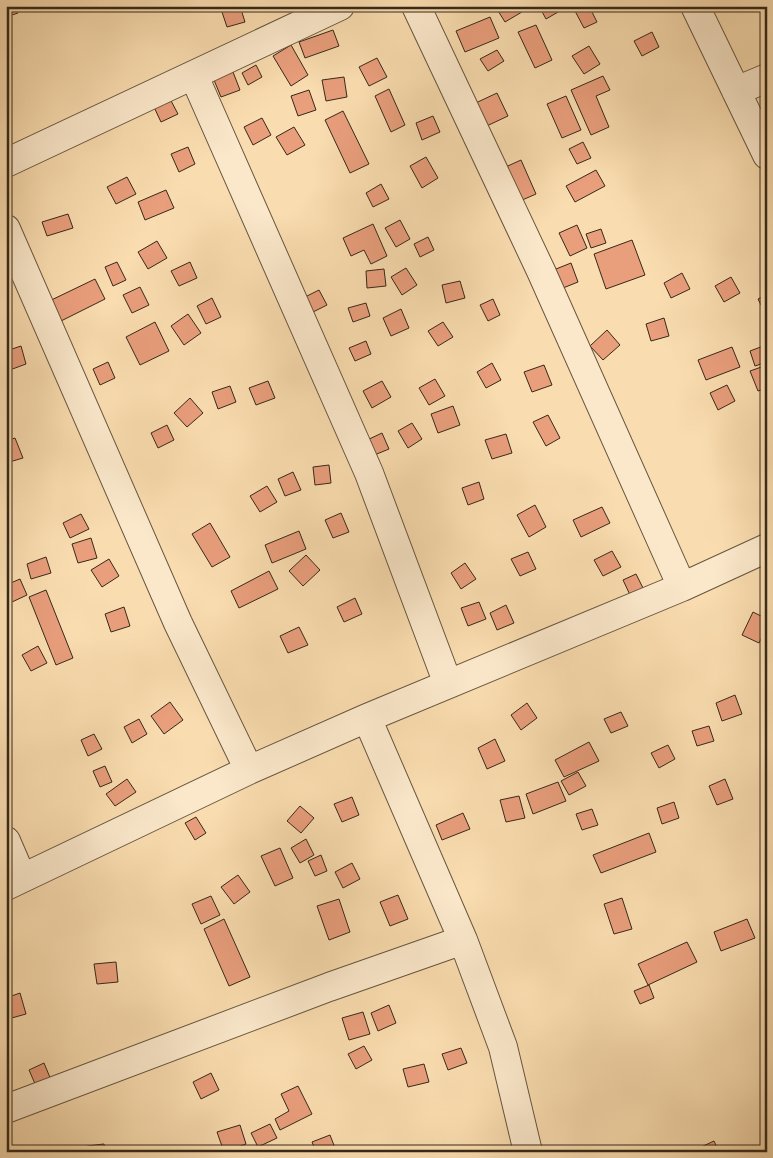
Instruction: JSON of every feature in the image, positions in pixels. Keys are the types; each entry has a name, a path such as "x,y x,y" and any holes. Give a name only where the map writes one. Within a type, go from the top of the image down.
{"street":[{"path":"6,163 340,6"},
{"path":"416,6 541,272 682,587"},
{"path":"696,6 767,155"},
{"path":"194,76 369,473 448,684"},
{"path":"736,91 767,78"},
{"path":"6,229 178,623 249,770"},
{"path":"6,841 14,882 249,770 366,718 682,587 767,548"},
{"path":"366,718 463,940 503,1048 528,1152"},
{"path":"6,1109 329,987 463,940"}],"building":[{"path":"6,6 15,6 18,13 6,17"},
{"path":"240,6 245,22 227,27 221,9"},
{"path":"495,6 532,6 505,22"},
{"path":"539,6 563,6 565,8 546,19"},
{"path":"584,6 589,6 597,22 584,28 575,11"},
{"path":"490,17 499,38 465,52 456,31"},
{"path":"536,25 552,60 535,68 518,32"},
{"path":"333,30 339,46 305,58 299,42"},
{"path":"652,32 659,47 642,56 634,41"},
{"path":"291,45 308,75 291,86 273,56"},
{"path":"589,46 600,64 584,74 572,56"},
{"path":"497,50 504,61 488,71 480,59"},
{"path":"377,58 387,77 369,86 359,67"},
{"path":"256,65 262,77 248,85 242,73"},
{"path":"233,72 240,90 221,97 214,80"},
{"path":"603,76 610,90 596,96 609,127 591,135 571,90"},
{"path":"344,77 347,97 326,101 322,80"},
{"path":"389,89 405,125 391,132 375,96"},
{"path":"309,90 316,110 298,116 291,96"},
{"path":"497,93 508,116 476,131 465,108"},
{"path":"566,96 581,130 562,138 547,104"},
{"path":"169,97 178,114 161,122 153,105"},
{"path":"343,111 369,164 350,173 325,120"},
{"path":"433,116 440,132 422,140 416,123"},
{"path":"262,118 271,135 253,145 244,127"},
{"path":"294,127 305,145 287,155 276,137"},
{"path":"583,142 591,158 577,164 569,149"},
{"path":"188,147 195,164 179,172 171,154"},
{"path":"426,157 438,178 422,188 410,166"},
{"path":"521,160 536,194 513,204 499,170"},
{"path":"596,170 605,186 575,202 566,186"},
{"path":"127,177 136,194 116,204 107,187"},
{"path":"381,184 389,199 373,207 366,193"},
{"path":"166,190 174,208 145,220 138,202"},
{"path":"68,214 73,228 47,236 42,222"},
{"path":"400,220 410,239 396,247 385,228"},
{"path":"373,224 387,256 371,264 364,250 351,256 343,238"},
{"path":"577,225 587,248 570,256 559,233"},
{"path":"601,229 606,243 591,248 586,234"},
{"path":"428,237 434,250 420,257 414,244"},
{"path":"632,240 645,275 606,289 594,254"},
{"path":"157,241 167,258 148,269 138,252"},
{"path":"117,262 126,280 113,286 105,267"},
{"path":"190,262 197,278 179,286 171,271"},
{"path":"571,263 578,282 558,290 551,271"},
{"path":"406,268 417,285 402,295 391,277"},
{"path":"384,269 386,286 367,288 366,271"},
{"path":"682,273 690,289 671,298 664,283"},
{"path":"731,277 740,293 724,302 715,286"},
{"path":"95,279 105,299 51,326 41,305"},
{"path":"460,281 465,298 446,303 442,285"},
{"path":"140,287 149,305 132,313 123,295"},
{"path":"319,290 327,305 311,313 303,298"},
{"path":"767,294 767,315 766,315 758,299"},
{"path":"212,298 221,317 206,324 197,306"},
{"path":"493,299 500,315 488,321 480,305"},
{"path":"366,303 370,316 353,322 348,308"},
{"path":"401,309 409,328 391,336 383,318"},
{"path":"188,314 201,333 184,345 171,326"},
{"path":"664,318 669,336 651,341 646,324"},
{"path":"155,322 169,351 140,365 126,337"},
{"path":"443,322 453,337 438,346 428,331"},
{"path":"607,330 620,345 603,360 590,346"},
{"path":"366,341 371,354 355,361 349,348"},
{"path":"766,345 767,362 755,366 750,351"},
{"path":"21,346 26,364 7,371 6,351"},
{"path":"732,347 740,367 706,380 698,360"},
{"path":"108,362 115,378 100,385 93,369"},
{"path":"492,363 501,380 486,388 477,372"},
{"path":"544,365 552,385 532,392 524,372"},
{"path":"767,365 767,388 758,391 750,371"},
{"path":"435,379 445,396 429,405 419,388"},
{"path":"268,381 275,398 256,405 249,388"},
{"path":"382,381 391,397 372,408 363,391"},
{"path":"727,385 735,401 718,410 710,393"},
{"path":"230,386 236,402 218,409 212,392"},
{"path":"190,398 203,413 187,427 174,413"},
{"path":"453,406 460,425 438,433 431,414"},
{"path":"548,415 560,438 546,446 533,422"},
{"path":"767,417 767,429 762,420"},
{"path":"412,423 422,439 408,448 398,431"},
{"path":"167,425 174,440 158,448 151,433"},
{"path":"382,433 389,449 372,456 365,441"},
{"path":"506,434 512,453 492,459 485,440"},
{"path":"15,438 23,458 6,463 6,441"},
{"path":"329,465 331,483 315,485 313,467"},
{"path":"293,472 301,490 285,496 278,479"},
{"path":"479,482 484,499 468,505 462,488"},
{"path":"267,486 277,502 260,512 250,496"},
{"path":"535,505 546,527 529,537 517,515"},
{"path":"602,507 610,523 581,537 573,520"},
{"path":"341,513 349,532 333,538 325,520"},
{"path":"81,514 89,529 70,538 63,523"},
{"path":"210,523 230,557 212,567 192,534"},
{"path":"299,531 306,549 272,563 265,545"},
{"path":"91,538 97,558 78,563 72,544"},
{"path":"612,551 621,567 603,576 594,560"},
{"path":"528,552 536,569 520,576 511,559"},
{"path":"306,555 320,570 303,586 289,571"},
{"path":"46,557 51,573 31,579 27,564"},
{"path":"109,559 119,576 102,587 91,570"},
{"path":"465,563 476,579 461,589 451,573"},
{"path":"269,571 278,589 239,608 231,591"},
{"path":"636,574 644,590 631,597 623,580"},
{"path":"20,579 27,595 12,602 6,585"},
{"path":"46,590 73,658 56,665 29,597"},
{"path":"355,598 362,614 344,622 337,607"},
{"path":"479,602 486,619 468,626 461,608"},
{"path":"506,605 514,623 497,630 490,613"},
{"path":"124,607 130,626 111,632 105,614"},
{"path":"753,612 767,619 767,627 759,643 742,635"},
{"path":"299,627 308,645 288,653 280,636"},
{"path":"38,646 47,663 31,671 22,655"},
{"path":"6,677 11,686 6,688"},
{"path":"735,695 742,714 722,721 716,703"},
{"path":"170,702 183,720 164,734 151,716"},
{"path":"527,703 537,718 521,730 511,715"},
{"path":"621,712 628,726 611,733 604,719"},
{"path":"139,719 147,734 132,743 124,727"},
{"path":"709,726 714,741 697,746 692,731"},
{"path":"94,734 102,749 88,756 81,740"},
{"path":"495,739 505,761 487,769 478,748"},
{"path":"589,742 599,761 564,777 555,760"},
{"path":"668,745 675,759 659,768 651,753"},
{"path":"105,766 112,782 100,787 93,771"},
{"path":"578,772 586,786 569,795 561,781"},
{"path":"127,779 136,792 115,806 106,794"},
{"path":"725,779 733,799 717,805 709,786"},
{"path":"558,782 566,801 533,814 526,794"},
{"path":"519,796 525,818 506,822 500,800"},
{"path":"352,797 359,815 342,822 334,804"},
{"path":"674,802 679,818 662,824 657,808"},
{"path":"300,806 314,818 301,833 287,821"},
{"path":"592,809 598,825 582,830 576,814"},
{"path":"463,813 470,829 442,840 436,825"},
{"path":"196,817 206,833 195,840 185,823"},
{"path":"649,833 656,852 601,873 593,855"},
{"path":"306,839 314,855 300,863 291,848"},
{"path":"280,848 293,878 275,886 261,856"},
{"path":"321,855 327,871 315,876 308,861"},
{"path":"352,863 360,879 343,888 335,872"},
{"path":"238,875 250,892 234,904 221,887"},
{"path":"398,895 408,919 390,926 380,902"},
{"path":"211,896 220,915 201,924 192,904"},
{"path":"622,898 632,929 614,934 604,904"},
{"path":"339,899 350,932 329,940 317,906"},
{"path":"224,919 250,977 229,986 204,929"},
{"path":"747,919 755,938 721,951 714,932"},
{"path":"687,942 697,962 648,985 638,964"},
{"path":"116,962 118,982 97,984 94,964"},
{"path":"649,985 654,998 640,1004 634,991"},
{"path":"20,993 26,1014 8,1019 6,998"},
{"path":"389,1005 396,1023 378,1031 371,1013"},
{"path":"363,1012 370,1034 349,1040 342,1018"},
{"path":"364,1046 372,1060 356,1069 348,1054"},
{"path":"461,1048 467,1063 448,1070 442,1054"},
{"path":"44,1063 51,1080 36,1086 29,1070"},
{"path":"424,1064 429,1082 408,1087 403,1069"},
{"path":"211,1073 219,1090 201,1099 193,1082"},
{"path":"298,1086 312,1114 280,1130 275,1119 289,1111 281,1094"},
{"path":"270,1124 277,1138 258,1147 251,1133"},
{"path":"240,1125 246,1144 224,1152 217,1132"},
{"path":"330,1135 335,1148 324,1152 316,1152 312,1142"},
{"path":"714,1141 719,1152 701,1152 699,1148"},
{"path":"104,1144 105,1152 88,1152 87,1146"},
{"path":"625,1147 627,1152 615,1152"}]}
